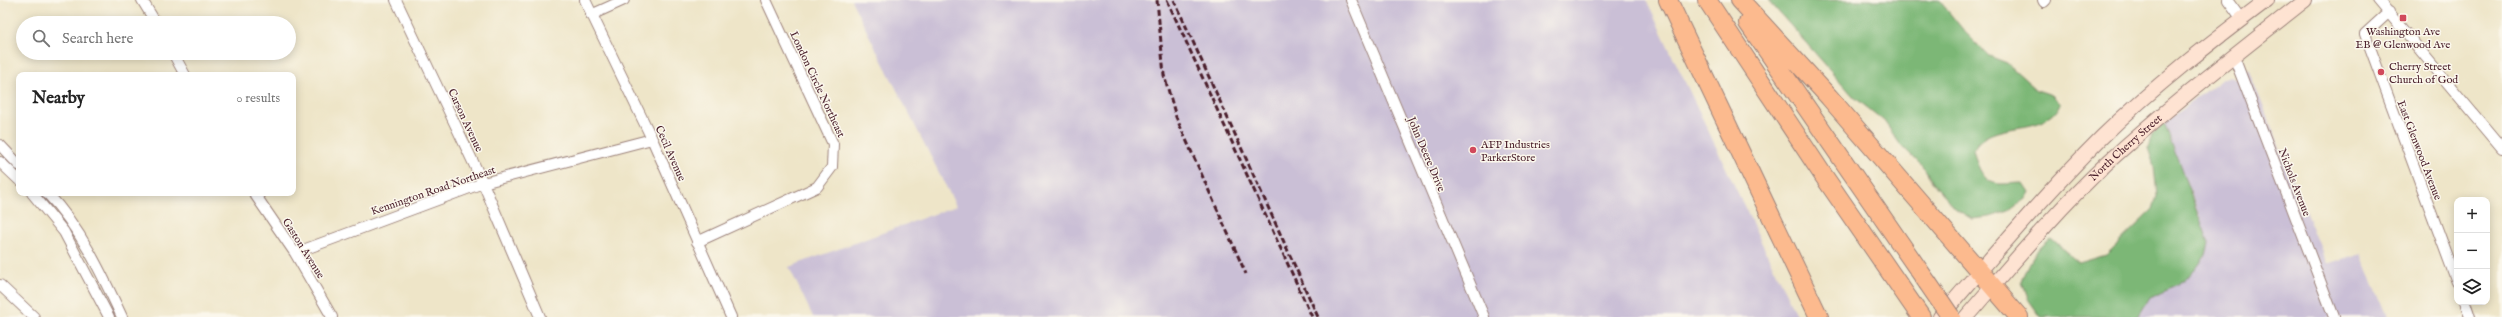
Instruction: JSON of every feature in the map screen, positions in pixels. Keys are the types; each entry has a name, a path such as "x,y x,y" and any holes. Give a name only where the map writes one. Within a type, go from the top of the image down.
{"highway":[{"path":"1668,0 1819,317"},
{"path":"1707,0 1823,175 1921,317"},
{"path":"1732,0 1951,317"},
{"path":"1740,0 1829,97 1980,271 1994,285 2019,317"}],"main road":[{"name":"North Cherry Street","path":"1940,317 2064,176 2103,137 2175,72 2268,0"},
{"name":"North Cherry Street","path":"1966,317 2038,235 2106,164 2181,98 2305,0"}],"street":[{"path":"142,0 152,16"},
{"name":"Carson Avenue","path":"396,0 483,183 540,317"},
{"name":"Cecil Avenue","path":"585,0 652,139 731,317"},
{"path":"591,15 624,0"},
{"name":"London Circle Northeast","path":"697,242 817,188 832,167 833,144 766,0"},
{"name":"John Deere Drive","path":"1351,0 1484,317"},
{"path":"2228,0 2242,19"},
{"path":"2378,0 2502,148"},
{"name":"East Glenwood Avenue","path":"2389,12 2365,34 2454,274"},
{"name":"Nichols Avenue","path":"2234,57 2334,317"},
{"path":"177,60 183,72"},
{"name":"Kennington Road Northeast","path":"294,253 483,183 652,139"},
{"path":"0,145 16,162"},
{"path":"0,162 16,177"},
{"path":"35,196 64,232 109,317"},
{"path":"42,203 48,196"},
{"path":"50,196 74,228 108,286 122,317"},
{"name":"Gaston Avenue","path":"256,196 294,253 332,317"},
{"path":"0,285 34,317"},
{"path":"2465,305 2470,317"}],"shaded area":[{"path":"851,0 1646,0 1797,317 813,317 789,267 956,206"},
{"path":"2248,69 2327,264 2361,253 2387,317 2138,317 2150,297 2177,286 2201,219 2164,123 2221,79 2230,76 2236,80"}],"green space":[{"path":"1768,0 1939,0 1965,32 1989,56 2007,63 2037,90 2052,95 2061,104 2053,114 2043,121 1991,134 1981,140 1973,150 1981,172 1989,181 2001,184 2023,183 2029,192 2025,199 2009,211 1990,217 1972,219 1956,209 1933,183 1925,169 1900,144 1884,121 1854,97"},
{"path":"2164,123 2209,243 2206,255 2195,270 2177,286 2150,297 2138,317 2041,317 2028,299 2022,282 2036,253 2051,239 2079,263 2106,255 2153,209 2157,196 2154,166 2148,148 2152,134"}],"railway":[{"path":"1157,0 1164,75 1176,117 1246,274"},
{"path":"1167,0 1312,317"},
{"path":"1174,0 1318,317"}],"place":[{"name":"Washington Ave EB @ Glenwood Ave","path":"2403,18"},
{"name":"Cherry Street Church of God","path":"2381,72"},
{"name":"AFP Industries ParkerStore","path":"1473,150"}]}
